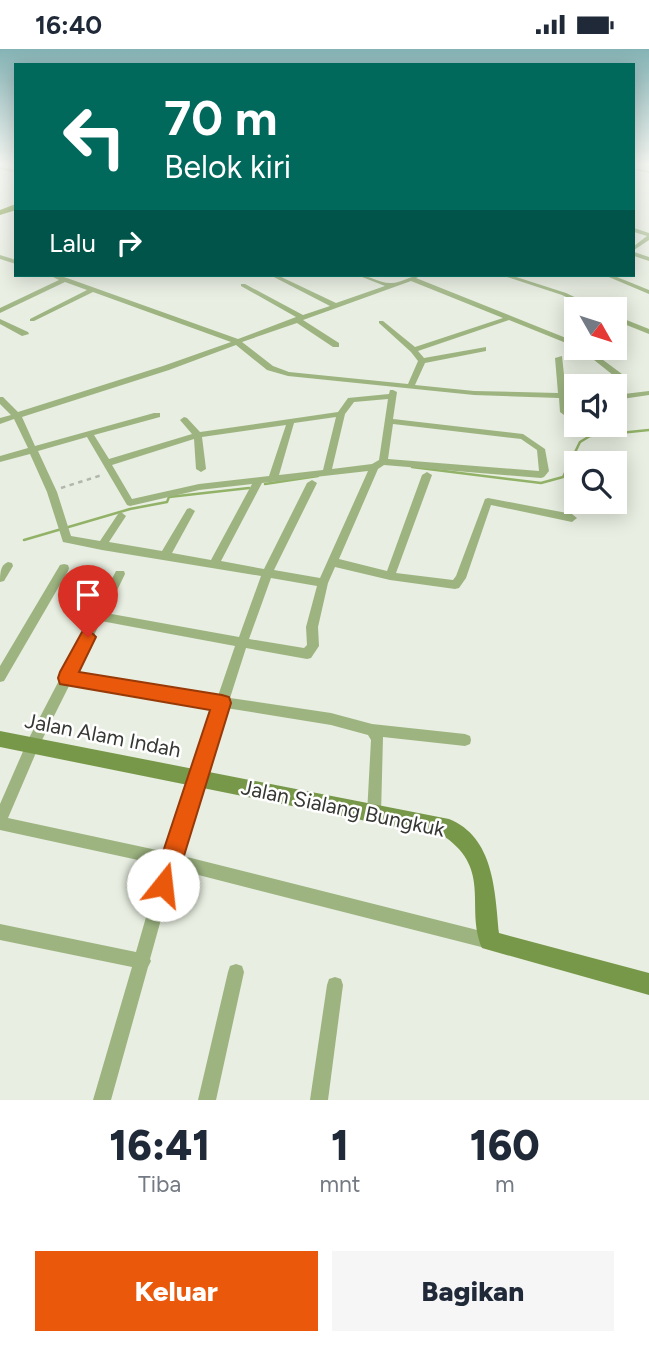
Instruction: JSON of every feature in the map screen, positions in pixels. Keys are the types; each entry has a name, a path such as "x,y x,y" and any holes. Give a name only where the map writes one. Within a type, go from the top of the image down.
{"street":[{"path":"635,248 649,236"},
{"path":"58,277 236,341 277,371 480,393 564,394"},
{"path":"277,277 334,305"},
{"path":"366,277 392,286"},
{"path":"0,421 166,368 416,277"},
{"path":"510,277 571,297"},
{"path":"612,277 649,292"},
{"path":"0,311 65,279"},
{"path":"412,279 564,340"},
{"path":"243,285 336,345"},
{"path":"32,320 91,290"},
{"path":"414,350 509,318"},
{"path":"0,321 25,334"},
{"path":"381,322 414,350 422,361"},
{"path":"627,323 649,332"},
{"path":"422,361 482,349"},
{"path":"559,358 560,394 564,412"},
{"path":"411,386 422,361"},
{"path":"599,361 616,374"},
{"path":"98,616 307,654 313,646 312,627 323,583 379,465 391,421 394,385"},
{"path":"627,396 649,393"},
{"path":"327,471 341,414 351,400 393,396"},
{"path":"0,399 16,416 52,492 64,536 102,546 215,562 323,583"},
{"path":"109,467 198,435 341,414"},
{"path":"0,459 157,415"},
{"path":"184,420 198,435 201,468"},
{"path":"273,479 291,421"},
{"path":"89,434 130,503 200,487 258,482 379,465 541,475 544,471 541,449 521,436 391,421"},
{"path":"390,576 427,475"},
{"path":"215,562 258,482"},
{"path":"102,1100 170,860 242,643 268,572 312,483"},
{"path":"332,562 390,576 455,585 461,578 488,501 572,518"},
{"path":"166,554 190,511"},
{"path":"102,546 121,516"},
{"path":"0,578 8,566"},
{"path":"0,677 64,568"},
{"path":"120,574 33,744 0,821 170,860 649,984"},
{"path":"67,678 331,719 372,730 465,740"},
{"path":"372,730 377,739 374,814"},
{"name":"Jalan Alam Indah","path":"0,739 198,777"},
{"name":"Jalan Sialang Bungkuk","path":"198,777 449,828 464,836 477,854 483,876 489,941"},
{"path":"0,932 143,961"},
{"path":"207,1100 236,972"},
{"path":"318,1100 335,985"}],"path":[{"path":"52,492 109,467"}],"waterway":[{"path":"412,467 541,483 563,477 580,442 590,436 649,430"},
{"path":"265,484 318,476"},
{"path":"24,540 130,509 167,502 169,497 249,488"}],"route":[{"path":"88,637 67,678 222,703 163,885"}]}
